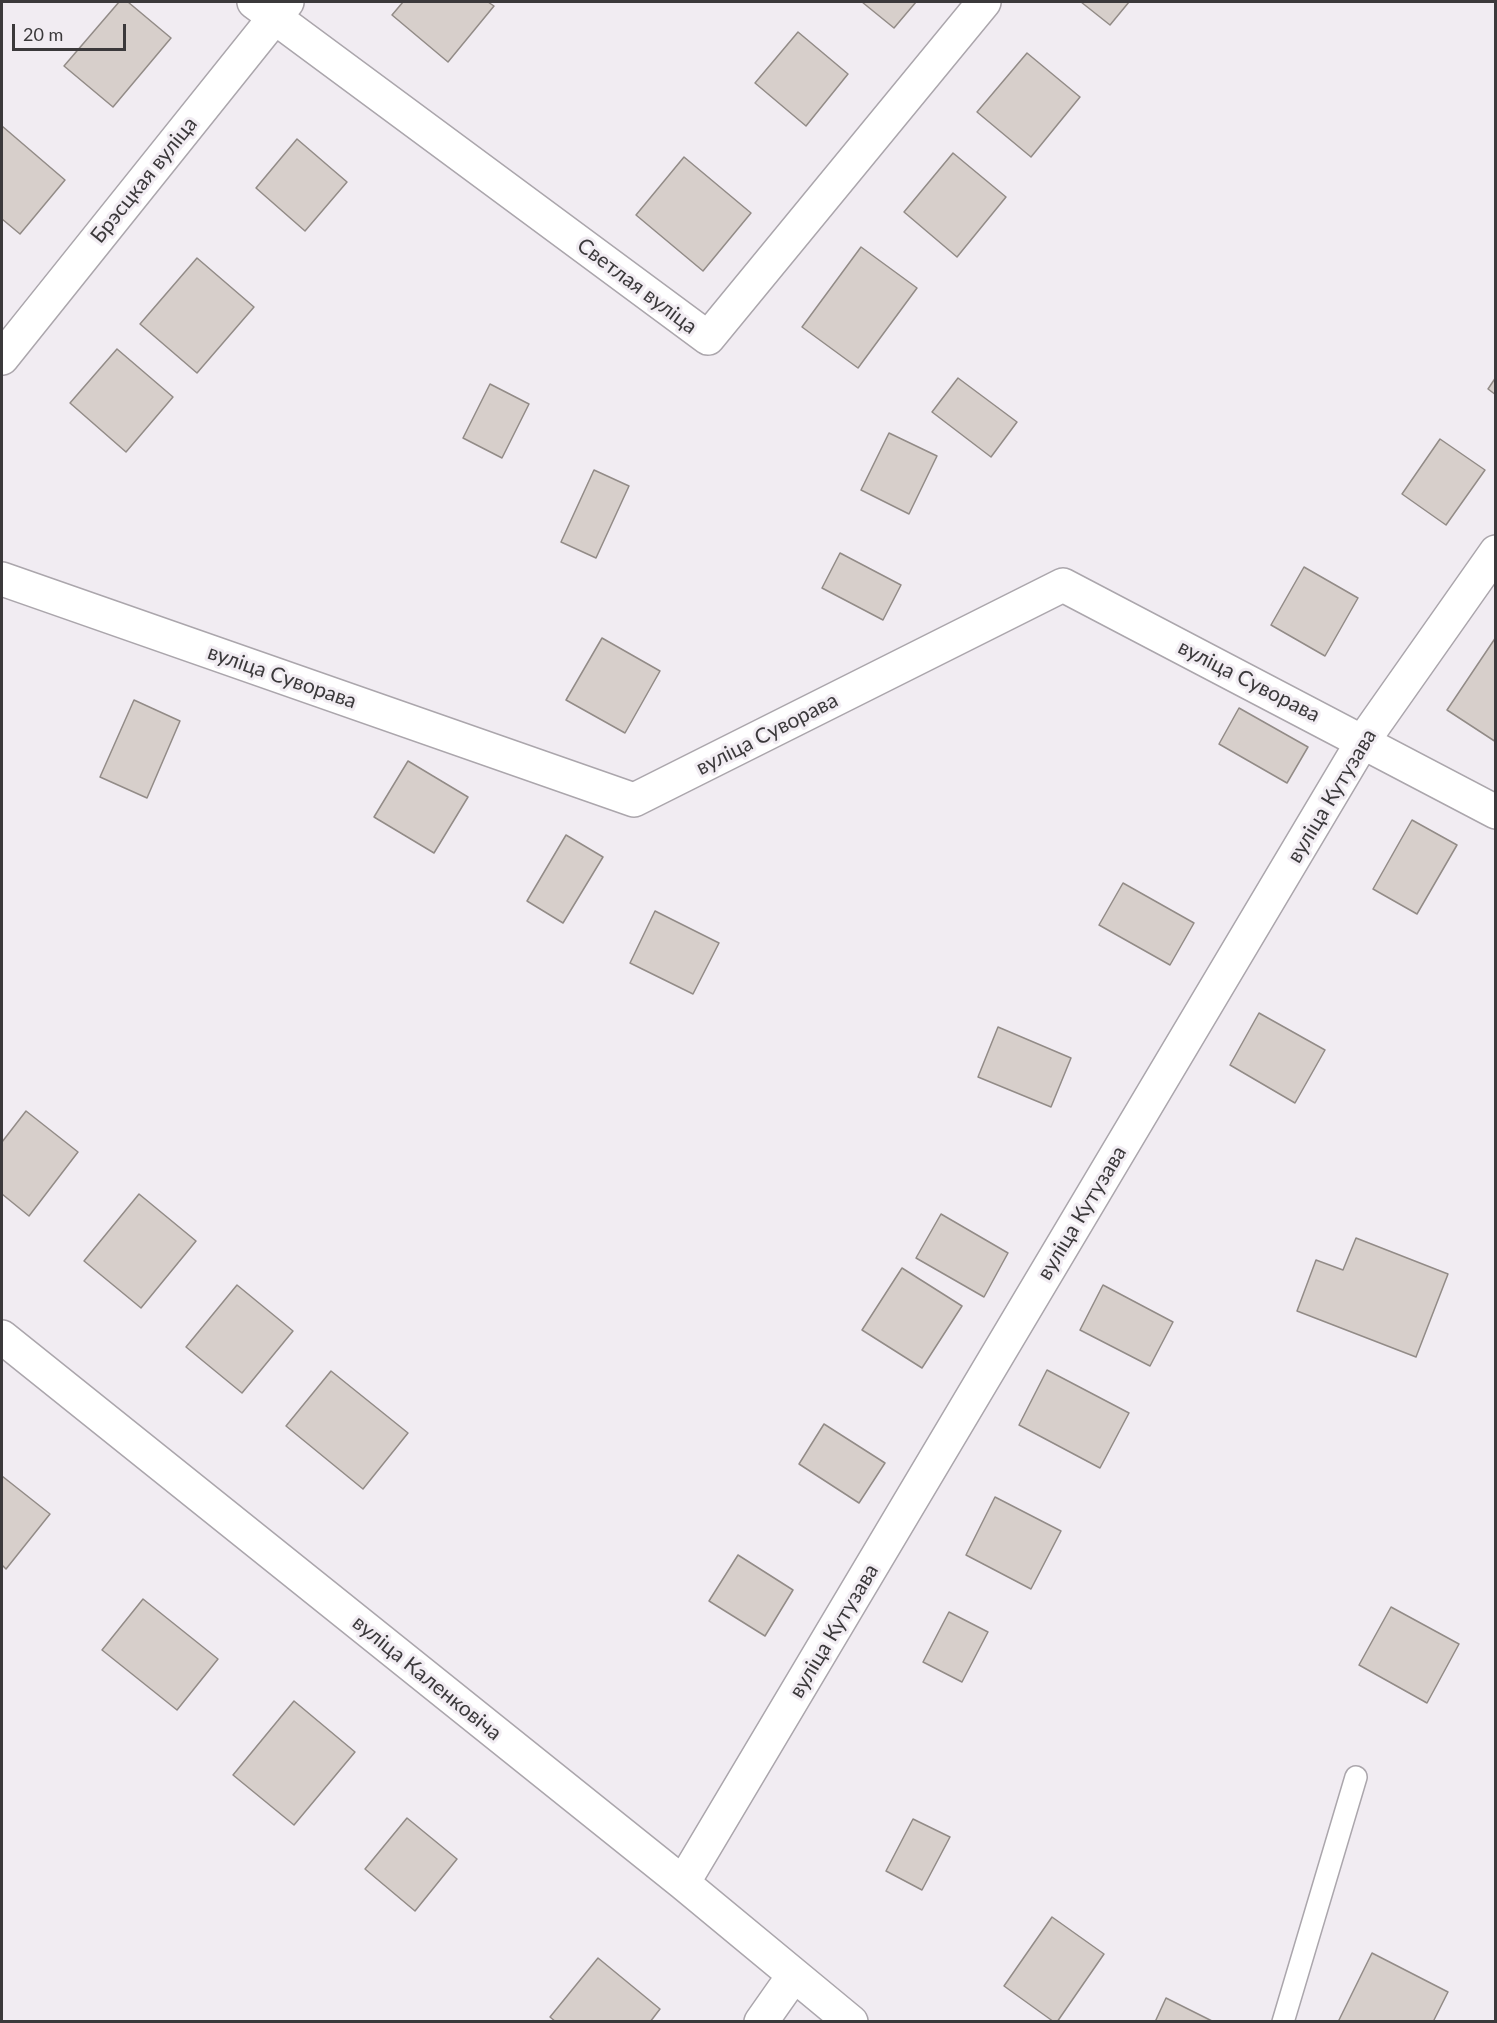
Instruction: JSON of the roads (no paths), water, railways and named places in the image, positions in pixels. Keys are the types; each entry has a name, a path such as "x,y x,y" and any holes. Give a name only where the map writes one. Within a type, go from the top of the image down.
{"street":[{"name":"Светлая вуліца","path":"272,7 708,338 984,2"},
{"name":"Брэсцкая вуліца","path":"2,358 272,7"},
{"name":"вуліца Кутузава","path":"683,1883 1363,741 1496,552"},
{"name":"вуліца Суворава","path":"2,579 634,800 1063,585 1496,812"},
{"name":"вуліца Каленковіча","path":"2,1339 683,1883 850,2022"},
{"path":"761,2022 794,1975"}],"lane":[{"path":"1283,2022 1356,1777"}]}
